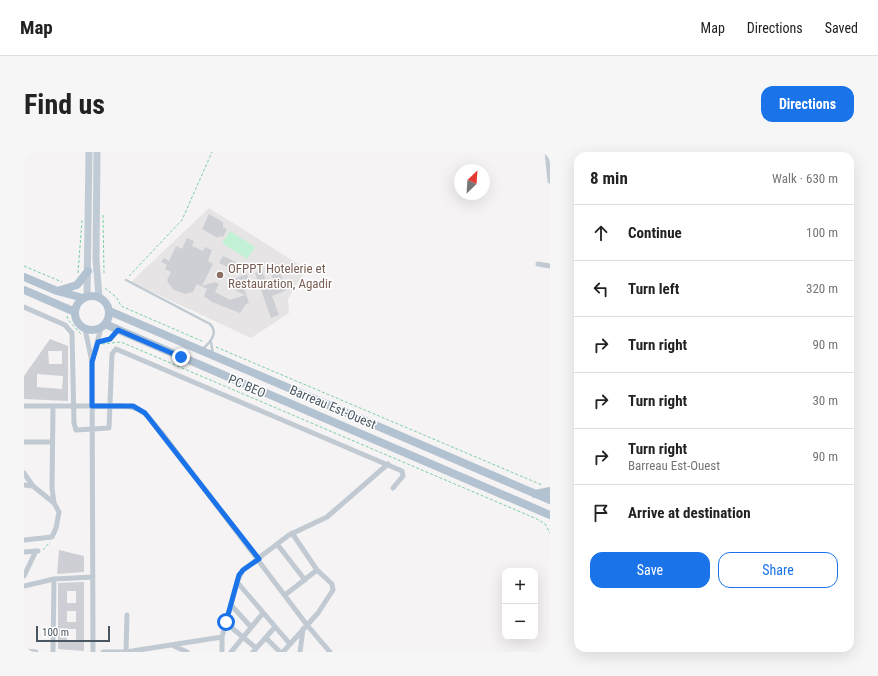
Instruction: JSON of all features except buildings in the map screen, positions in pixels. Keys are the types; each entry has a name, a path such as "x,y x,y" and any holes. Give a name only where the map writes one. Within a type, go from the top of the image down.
{"main road":[{"path":"57,291 73,287 80,282 88,271"},
{"path":"24,277 57,291 85,297 99,297 106,303 109,311 103,326 90,330 85,329 77,322 75,312 77,304 85,297"},
{"path":"24,290 75,312"},
{"name":"Barreau Est-Ouest","path":"109,311 550,500"},
{"name":"Barreau Est-Ouest","path":"103,326 118,330 550,515"},
{"path":"535,494 550,491"}],"street":[{"path":"85,297 88,271 89,152"},
{"path":"97,152 97,284 99,297"},
{"path":"547,152 550,182"},
{"path":"538,264 550,266"},
{"path":"24,307 66,325 72,333 73,407 75,429 92,430 109,428 112,354 116,349 404,472 393,488"},
{"path":"92,362 103,326"},
{"path":"85,329 92,362 93,652"},
{"path":"24,406 133,406 145,413 259,559 285,595 305,627 330,652"},
{"path":"24,540 52,537 56,528 58,512 54,502 52,488 53,406"},
{"path":"24,442 52,442"},
{"path":"222,652 222,637 237,582 243,570 292,533 327,518 388,464"},
{"path":"24,473 33,486 54,502"},
{"path":"24,485 33,486"},
{"path":"266,638 281,652 318,613 333,590 332,584 317,570 292,533"},
{"path":"277,544 304,580"},
{"path":"24,552 37,551"},
{"path":"24,576 37,551"},
{"path":"285,595 317,570"},
{"path":"24,586 54,578 93,577"},
{"path":"53,652 54,578"},
{"path":"237,582 290,644"},
{"path":"231,605 251,627"},
{"path":"231,652 263,613"},
{"path":"126,652 127,614"},
{"path":"226,622 255,650 275,627"},
{"path":"300,652 305,627"},
{"path":"103,652 138,651 222,637"},
{"path":"171,645 188,652"},
{"path":"24,651 36,652"}],"lane":[{"path":"126,280 210,324 214,330 210,343 214,357"},
{"path":"200,351 210,343"}],"path":[{"path":"126,280 182,220 212,152"},
{"path":"24,266 73,287"},
{"path":"97,284 107,289 117,298 121,306 543,486"},
{"path":"65,308 68,320 88,341"},
{"path":"65,321 85,342 88,341"},
{"path":"98,343 110,339 118,330"},
{"name":"PC BEO","path":"98,343 121,342 537,519 545,524 550,533"},
{"path":"37,551 47,547 52,537"}],"shaded area":[{"name":"OFPPT Hotelerie et Restauration, Agadir","path":"209,208 306,269 288,299 289,313 251,338 131,282"}],"green space":[{"path":"230,231 255,247 247,259 222,243"}],"place":[{"name":"OFPPT Hotelerie et Restauration, Agadir","path":"220,275"}],"route":[{"path":"181,357 118,330 110,339 98,342 92,362 92,406 133,406 145,413 259,559 243,570 239,575 226,622"}]}
